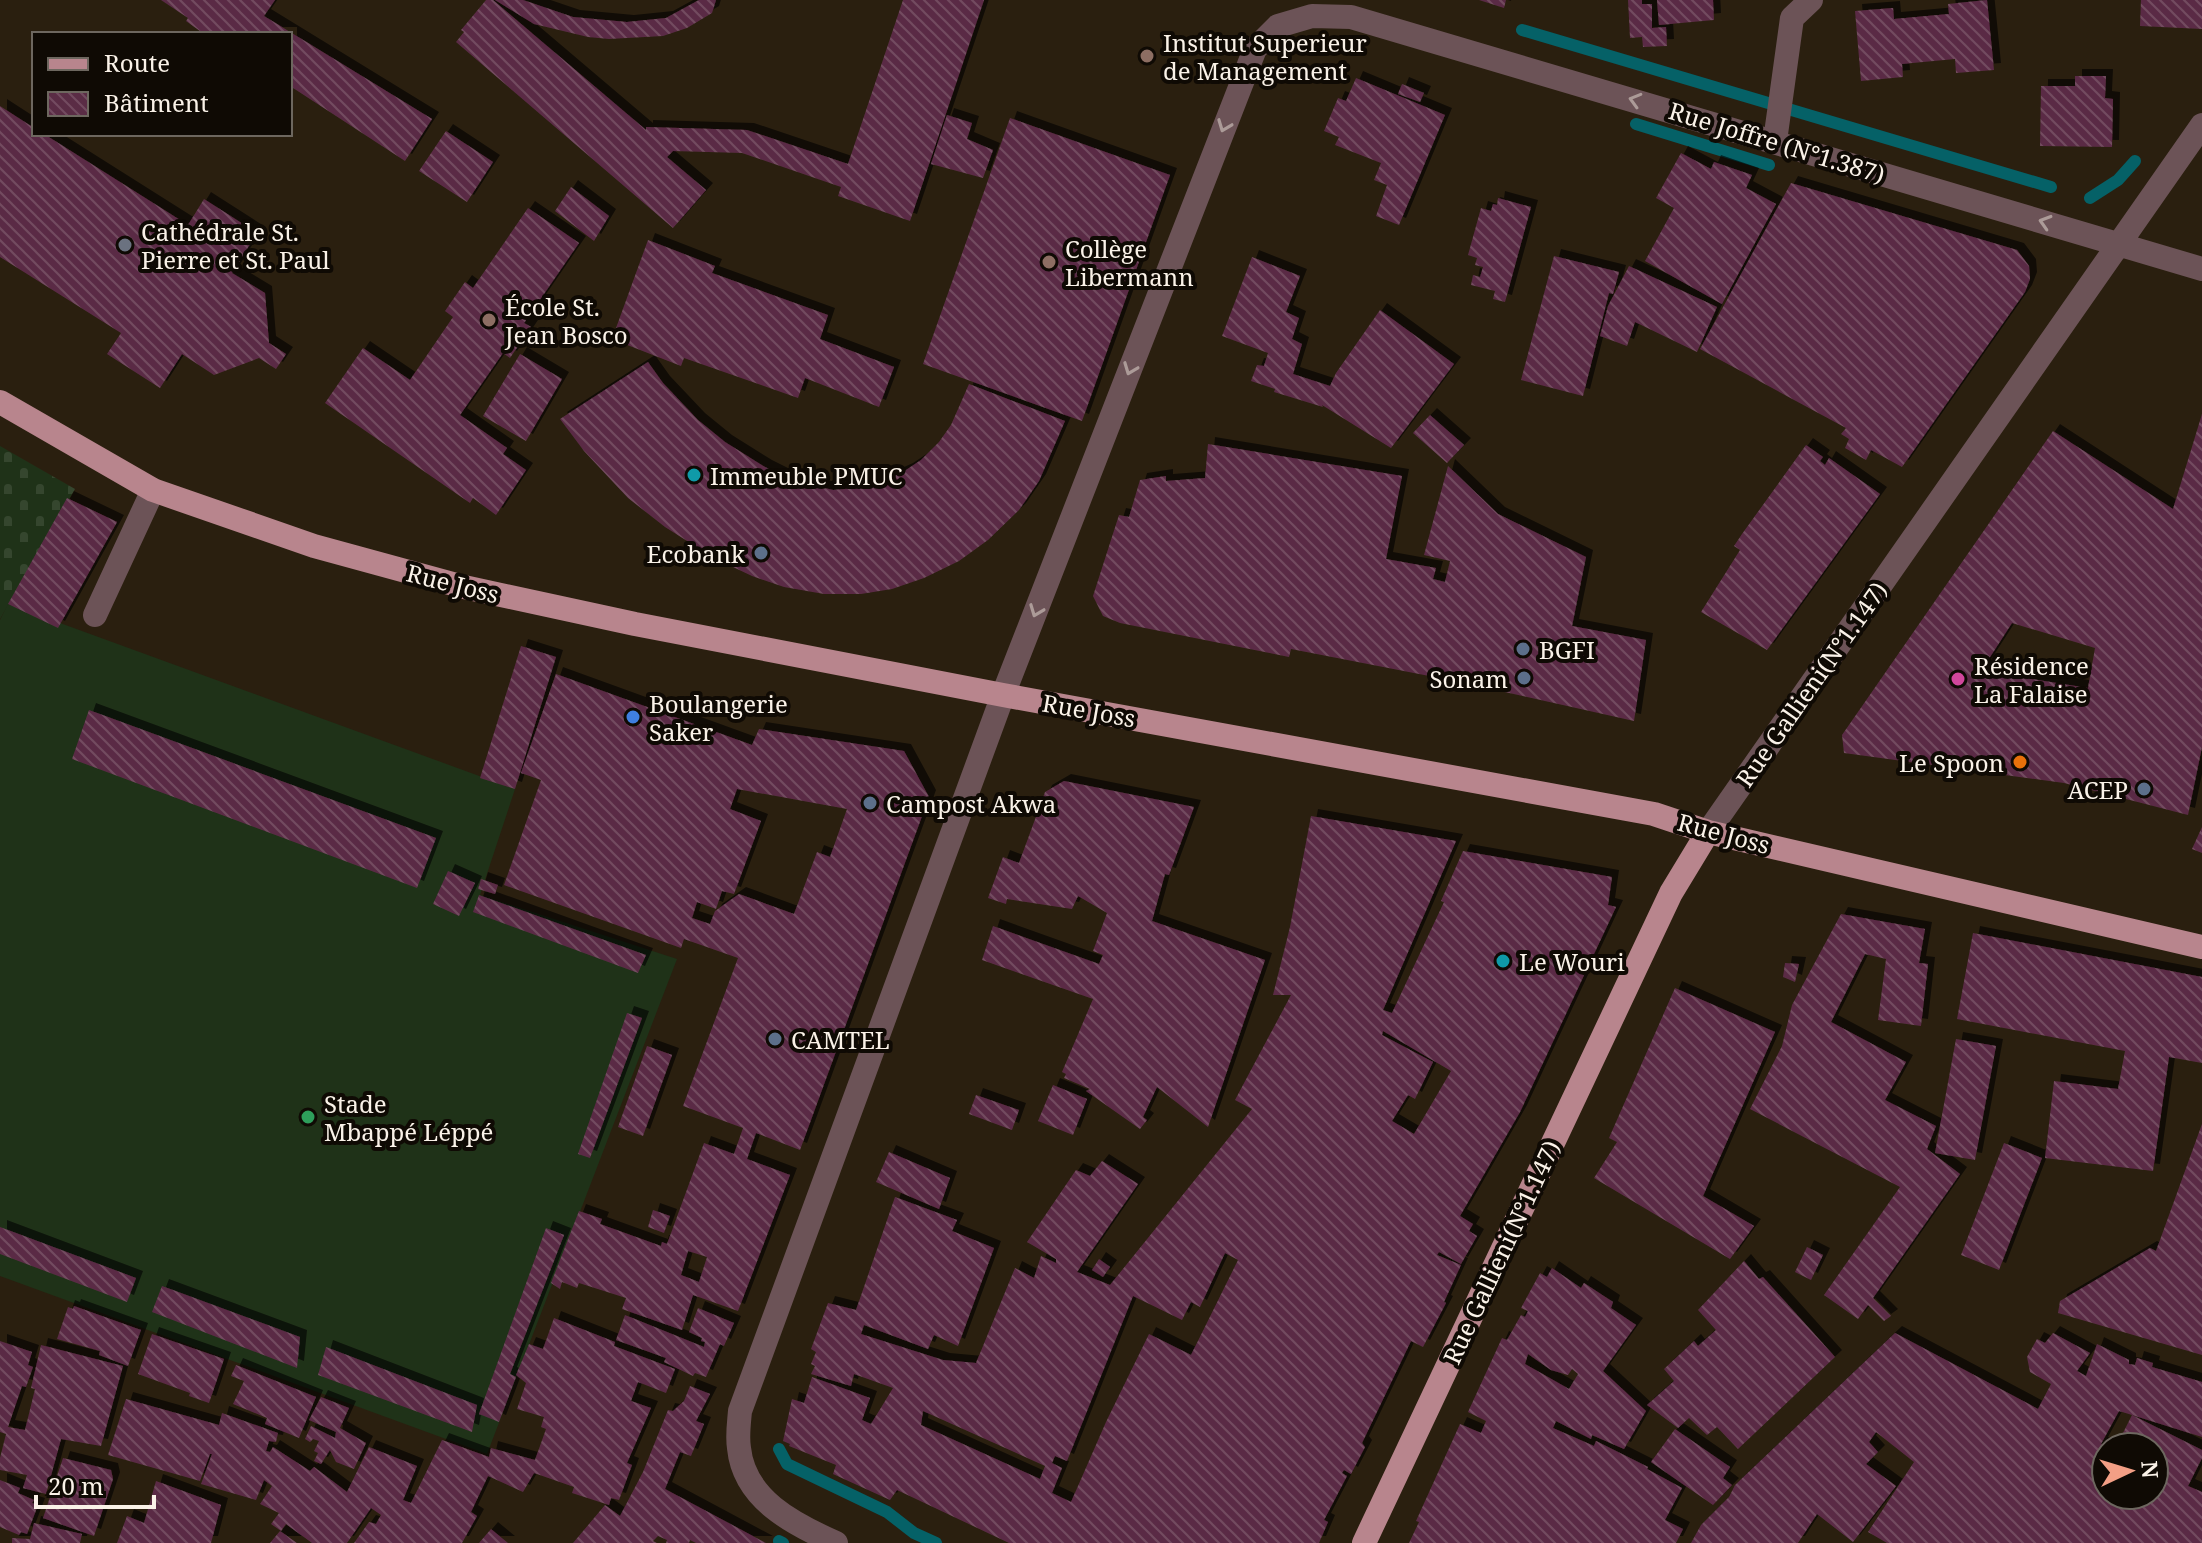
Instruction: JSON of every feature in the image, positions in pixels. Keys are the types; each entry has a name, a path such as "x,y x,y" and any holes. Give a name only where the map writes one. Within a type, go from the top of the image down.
{"main road":[{"name":"Rue Joss","path":"0,402 153,490 314,546 464,587 635,624 1003,695 1654,814 1708,832 2202,947"},
{"name":"Rue Gallieni(N°1.147)","path":"1364,1543 1671,893 1708,832"}],"street":[{"path":"1775,141 1792,18 1811,0"},
{"name":"Rue Joffre (N°1.387)","path":"836,1543 784,1517 751,1488 739,1449 740,1411 1003,695 1255,49 1278,26 1312,16 1351,17 2202,269"},
{"name":"Rue Gallieni(N°1.147)","path":"1708,832 2202,125"},
{"path":"95,615 153,490"}],"green space":[{"path":"0,446 75,489 0,619"},
{"name":"Stade Mbappé Léppé","path":"8,604 515,789 480,895 677,959 487,1454 0,1276 0,620"}],"building":[{"path":"161,0 275,0 264,16 290,32 201,32 186,21 188,18"},
{"path":"486,0 493,0 646,130 646,127 747,130 848,164 903,0 984,0 910,221 838,196 841,187 742,153 673,151 667,157 706,190 673,228 456,42 464,32 461,30"},
{"path":"495,0 523,0 573,17 627,22 666,18 699,0 716,0 712,13 687,28 663,36 609,39 534,24"},
{"path":"1479,0 1506,0 1504,8"},
{"path":"1628,0 1652,4 1652,28 1666,27 1667,46 1643,47 1642,37 1630,38"},
{"path":"1657,0 1713,0 1714,20 1659,25"},
{"path":"1987,0 1994,70 1956,73 1955,59 1902,64 1903,77 1861,81 1855,11 1893,8 1894,19 1949,14 1948,4"},
{"path":"2141,0 2202,0 2202,29 2140,26"},
{"path":"292,33 432,119 405,161 292,87"},
{"path":"2075,76 2106,76 2105,98 2113,99 2112,147 2040,146 2041,86 2075,86"},
{"path":"1356,78 1445,115 1399,225 1376,216 1387,185 1374,180 1381,163 1335,145 1339,137 1324,131 1338,98 1346,101"},
{"path":"1402,84 1424,93 1420,102 1398,94"},
{"name":"Cathédrale St. Pierre et St. Paul","path":"0,106 32,127 32,136 47,136 188,225 204,199 257,233 232,273 265,293 269,343 286,354 276,369 259,358 214,375 182,354 160,388 107,354 121,333 0,257"},
{"path":"947,115 972,123 967,139 993,150 983,178 931,164"},
{"name":"Collège Libermann","path":"1010,118 1170,175 1082,421 923,364"},
{"path":"446,131 493,162 467,202 419,171"},
{"path":"1681,153 1711,169 1714,162 1752,175 1746,188 1776,204 1722,304 1645,261 1674,208 1656,198"},
{"path":"1791,183 2017,250 2029,266 2030,279 2025,292 1902,467 1871,450 1866,460 1845,448 1849,439 1841,434 1846,428 1700,349"},
{"path":"571,187 609,216 594,241 555,211"},
{"path":"1498,198 1531,207 1505,302 1493,299 1495,291 1471,285 1473,275 1480,277 1483,267 1475,265 1477,258 1468,255 1481,208 1491,211 1493,204 1497,205"},
{"path":"528,208 579,243 524,323 531,327 510,358 503,353 460,415 507,448 503,454 526,470 496,515 473,498 470,503 325,403 363,348 410,380 453,317 445,311 465,282 473,288"},
{"path":"648,240 715,266 712,273 828,315 820,339 894,367 879,407 805,378 798,398 684,358 681,366 612,339"},
{"path":"1554,256 1619,272 1613,294 1609,293 1583,396 1521,380"},
{"path":"1252,257 1300,276 1286,312 1299,318 1292,339 1302,344 1293,374 1330,386 1380,310 1454,364 1391,448 1322,405 1274,392 1275,389 1251,381 1257,365 1264,366 1268,353 1222,336"},
{"path":"1629,266 1717,307 1697,352 1635,322 1627,346 1600,336 1608,306"},
{"path":"520,354 562,379 526,441 483,416"},
{"name":"Immeuble PMUC","path":"648,362 698,420 725,442 791,480 833,490 868,487 921,460 951,425 969,384 1065,421 1039,481 1019,510 988,540 959,561 892,589 861,594 824,594 784,587 752,576 714,558 665,527 628,498 584,451 560,419"},
{"path":"2202,414 2202,747 2188,815 2064,783 1844,753 1842,735 2053,431 2173,509","holes":["2012,623 2095,648 2088,688 1981,671"]},
{"path":"1430,415 1464,445 1447,463 1413,433"},
{"path":"1208,444 1402,476 1386,559 1436,568 1433,579 1445,582 1450,561 1424,555 1448,466 1498,514 1586,557 1572,626 1646,640 1634,721 1460,682 1291,649 1289,657 1120,623 1103,616 1093,596 1119,515 1129,517 1140,480 1166,476 1166,481 1205,478"},
{"path":"1806,445 1823,457 1820,461 1825,465 1829,458 1880,494 1767,650 1701,612 1740,550 1734,546"},
{"path":"67,498 117,522 58,628 8,604"},
{"path":"521,646 556,657 515,789 480,778"},
{"path":"556,674 752,745 759,729 904,751 929,797 800,1150 756,1133 747,1159 790,1175 738,1311 693,1295 682,1330 622,1309 626,1298 579,1283 577,1288 562,1282 560,1289 551,1283 579,1211 602,1219 600,1224 661,1246 662,1242 667,1244 704,1143 734,1154 743,1128 683,1106 738,958 684,939 681,948 504,885 541,780 521,773","holes":["737,789 847,809 830,857 817,852 794,914 739,894 715,911 710,924 692,918 697,902 716,909 722,891 734,894 761,821 730,809","688,1251 707,1257 699,1282 681,1275"]},
{"path":"89,710 436,838 417,888 72,759"},
{"path":"1064,781 1194,807 1169,875 1165,874 1152,921 1265,960 1208,1127 1157,1087 1143,1117 1147,1120 1140,1129 1086,1091 1090,1089 1064,1078 1066,1074 1062,1072 1093,999 982,960 993,926 1099,964 1103,955 1093,951 1107,913 1078,896 1072,909 1007,899 1006,904 988,898 1003,857 1019,863 1045,792"},
{"path":"1311,816 1456,841 1383,1010 1392,1013 1444,902 1441,901 1463,851 1612,877 1608,905 1616,907 1520,1112 1460,1216 1473,1224 1469,1231 1477,1236 1461,1264 1439,1252 1437,1255 1461,1265 1446,1303 1423,1347 1411,1341 1362,1443 1365,1447 1351,1474 1344,1470 1342,1473 1347,1476 1324,1520 1328,1522 1319,1543 1009,1543 897,1490 890,1500 833,1474 836,1465 783,1441 792,1399 804,1403 812,1377 870,1398 862,1420 871,1424 893,1388 854,1374 851,1386 811,1374 816,1352 811,1349 828,1303 856,1310 895,1197 957,1220 952,1231 994,1248 958,1346 934,1335 928,1349 864,1325 861,1334 943,1360 976,1363 1015,1268 1034,1278 1041,1256 1056,1263 1056,1259 1027,1242 1076,1170 1090,1176 1102,1161 1138,1184 1077,1272 1110,1285 1252,1109 1235,1100 1291,995 1273,995 1290,927","holes":["1383,1031 1451,1071 1414,1134 1392,1121 1408,1095 1415,1099 1433,1062 1382,1035","1225,1253 1238,1260 1191,1355 1149,1334 1071,1502 1052,1493 1062,1468 1052,1463 1055,1456 1067,1461 1133,1296 1182,1320 1191,1302 1200,1307","923,1411 1045,1466 1040,1479 921,1425"]},
{"path":"2202,827 2202,853 2192,849"},
{"path":"448,871 475,883 459,916 433,904"},
{"path":"481,879 498,885 495,894 478,889"},
{"path":"479,895 646,955 638,973 473,912"},
{"path":"1841,914 1925,929 1919,963 1928,964 1921,1026 1878,1020 1886,959 1865,954 1831,1022 1906,1062 1885,1100 1936,1126 1927,1149 1960,1174 1873,1298 1891,1316 1884,1321 1868,1305 1858,1319 1824,1295 1900,1187 1750,1109 1782,1046 1792,1005"},
{"path":"1973,933 2202,977 2202,1063 2169,1057 2153,1171 2045,1158 2054,1081 2118,1089 2125,1051 1957,1019"},
{"path":"1785,963 1799,964 1795,982 1783,977"},
{"path":"1675,988 1775,1032 1703,1196 1754,1226 1730,1259 1594,1178 1617,1142 1609,1138"},
{"path":"627,1013 642,1018 590,1158 578,1154"},
{"path":"1956,1039 1996,1046 1975,1160 1935,1153"},
{"path":"647,1046 672,1055 643,1136 618,1127"},
{"path":"1053,1085 1087,1099 1073,1135 1038,1121"},
{"path":"976,1095 1019,1110 1012,1130 969,1114"},
{"path":"2202,1124 2202,1355 2058,1313 2060,1301 2150,1248 2156,1251"},
{"path":"2004,1143 2042,1158 1999,1270 1961,1255"},
{"path":"889,1152 950,1178 939,1209 876,1182"},
{"path":"653,1210 670,1216 664,1233 648,1227"},
{"path":"0,1227 136,1278 127,1302 0,1254"},
{"path":"546,1228 564,1235 510,1374 516,1377 499,1422 479,1414"},
{"path":"1807,1247 1823,1255 1811,1280 1795,1272"},
{"path":"1099,1259 1110,1267 1103,1277 1092,1270"},
{"path":"1744,1261 1759,1279 1763,1277 1835,1357 1738,1449 1717,1427 1707,1435 1689,1418 1678,1428 1647,1405 1674,1381 1664,1369 1694,1341 1698,1346 1716,1330 1698,1310"},
{"path":"1552,1268 1581,1288 1584,1283 1613,1302 1611,1308 1636,1325 1603,1371 1646,1411 1624,1449 1592,1435 1591,1439 1556,1421 1553,1428 1594,1446 1596,1441 1682,1488 1665,1520 1683,1529 1676,1543 1409,1543 1460,1424 1481,1433 1486,1421 1468,1412 1502,1338 1507,1340 1521,1315 1525,1317 1528,1311 1521,1308 1540,1273 1547,1277","holes":["1528,1354 1551,1370 1568,1375 1572,1369 1578,1374 1569,1389 1525,1364"]},
{"path":"162,1286 300,1337 297,1368 152,1312"},
{"path":"74,1306 141,1330 128,1366 99,1355 100,1351 57,1339 68,1307 73,1309"},
{"path":"698,1308 734,1323 724,1346 720,1344 706,1377 695,1373 693,1376 664,1362 666,1358 616,1340 625,1315 704,1347 702,1338 689,1332"},
{"path":"554,1318 615,1342 614,1346 675,1369 666,1393 638,1382 631,1401 651,1408 627,1463 632,1465 619,1500 611,1498 609,1505 572,1493 574,1487 534,1473 523,1492 488,1476 471,1512 477,1516 462,1543 354,1543 369,1522 376,1524 381,1515 371,1508 347,1543 312,1543 286,1524 281,1531 271,1524 279,1513 260,1504 272,1486 264,1480 256,1500 201,1484 212,1454 200,1481 108,1455 126,1399 219,1425 222,1413 278,1433 276,1442 269,1441 266,1451 270,1452 273,1447 310,1471 314,1467 347,1492 369,1447 417,1466 403,1500 411,1503 442,1440 489,1457 491,1448 535,1460 546,1429 541,1427 544,1417 517,1409 526,1383 516,1375 529,1344 543,1349"},
{"path":"1895,1333 2038,1409 2051,1384 2030,1372 2027,1357 2037,1339 2045,1343 2053,1333 2090,1353 2077,1371 2086,1376 2097,1344 2129,1360 2129,1364 2135,1365 2137,1358 2153,1363 2152,1367 2202,1382 2202,1437 2119,1411 2108,1431 2090,1431 2090,1511 2170,1511 2170,1434 2202,1450 2202,1458 2188,1486 2202,1492 2202,1543 1887,1543 1868,1532 1914,1462 1876,1432 1869,1442 1878,1452 1866,1464 1896,1486 1853,1542 1817,1514 1798,1543 1691,1543 1701,1525 1729,1497 1735,1485"},
{"path":"152,1334 224,1359 209,1403 138,1374"},
{"path":"0,1341 32,1352 28,1365 33,1367 26,1387 22,1386 8,1427 25,1430 41,1345 123,1366 101,1446 61,1439 46,1494 23,1488 27,1475 0,1470 6,1434 0,1432"},
{"path":"326,1347 477,1405 472,1432 318,1375"},
{"path":"236,1365 316,1397 299,1438 265,1424 267,1418 233,1404 244,1381 231,1376"},
{"path":"690,1386 710,1394 696,1421 704,1424 691,1456 680,1452 665,1489 766,1543 696,1543 690,1540 689,1543 666,1543 667,1540 658,1536 653,1541 657,1543 573,1543 605,1505 620,1516 643,1472 668,1410 673,1411 684,1401"},
{"path":"321,1397 349,1408 340,1428 366,1443 354,1469 336,1462 330,1450 321,1464 314,1461 318,1453 314,1451 319,1441 305,1439 311,1426 335,1438 336,1432 309,1420"},
{"path":"2132,1415 2164,1431 2124,1431"},
{"path":"1675,1429 1730,1467 1723,1478 1732,1485 1713,1505 1651,1462"},
{"path":"63,1458 111,1470 113,1479 94,1536 43,1518"},
{"path":"0,1480 20,1488 18,1493 38,1505 27,1534 21,1532 19,1535 0,1527"},
{"path":"156,1481 221,1505 211,1543 117,1543 127,1516 144,1523"},
{"path":"34,1523 82,1534 80,1543 12,1543 12,1538 30,1539"},
{"path":"491,1529 508,1543 479,1543"},
{"path":"280,1531 297,1543 270,1543"}],"waterway":[{"path":"1522,30 2051,187"},
{"path":"1636,124 1769,165"},
{"path":"2090,198 2118,180 2135,161"},
{"path":"779,1449 787,1464 887,1512 914,1533 936,1543"},
{"path":"779,1541 783,1543"}],"place":[{"name":"Institut Superieur de Management","path":"1147,56"},
{"name":"Cathédrale St. Pierre et St. Paul","path":"125,245"},
{"name":"Collège Libermann","path":"1049,262"},
{"name":"École St. Jean Bosco","path":"489,320"},
{"name":"Immeuble PMUC","path":"694,475"},
{"name":"Ecobank","path":"761,553"},
{"name":"BGFI","path":"1523,649"},
{"name":"Sonam","path":"1524,678"},
{"name":"Résidence La Falaise","path":"1958,679"},
{"name":"Boulangerie Saker","path":"633,717"},
{"name":"Le Spoon","path":"2020,762"},
{"name":"ACEP","path":"2144,789"},
{"name":"Campost Akwa","path":"870,803"},
{"name":"Le Wouri","path":"1503,961"},
{"name":"CAMTEL","path":"775,1039"},
{"name":"Stade Mbappé Léppé","path":"308,1117"}]}
